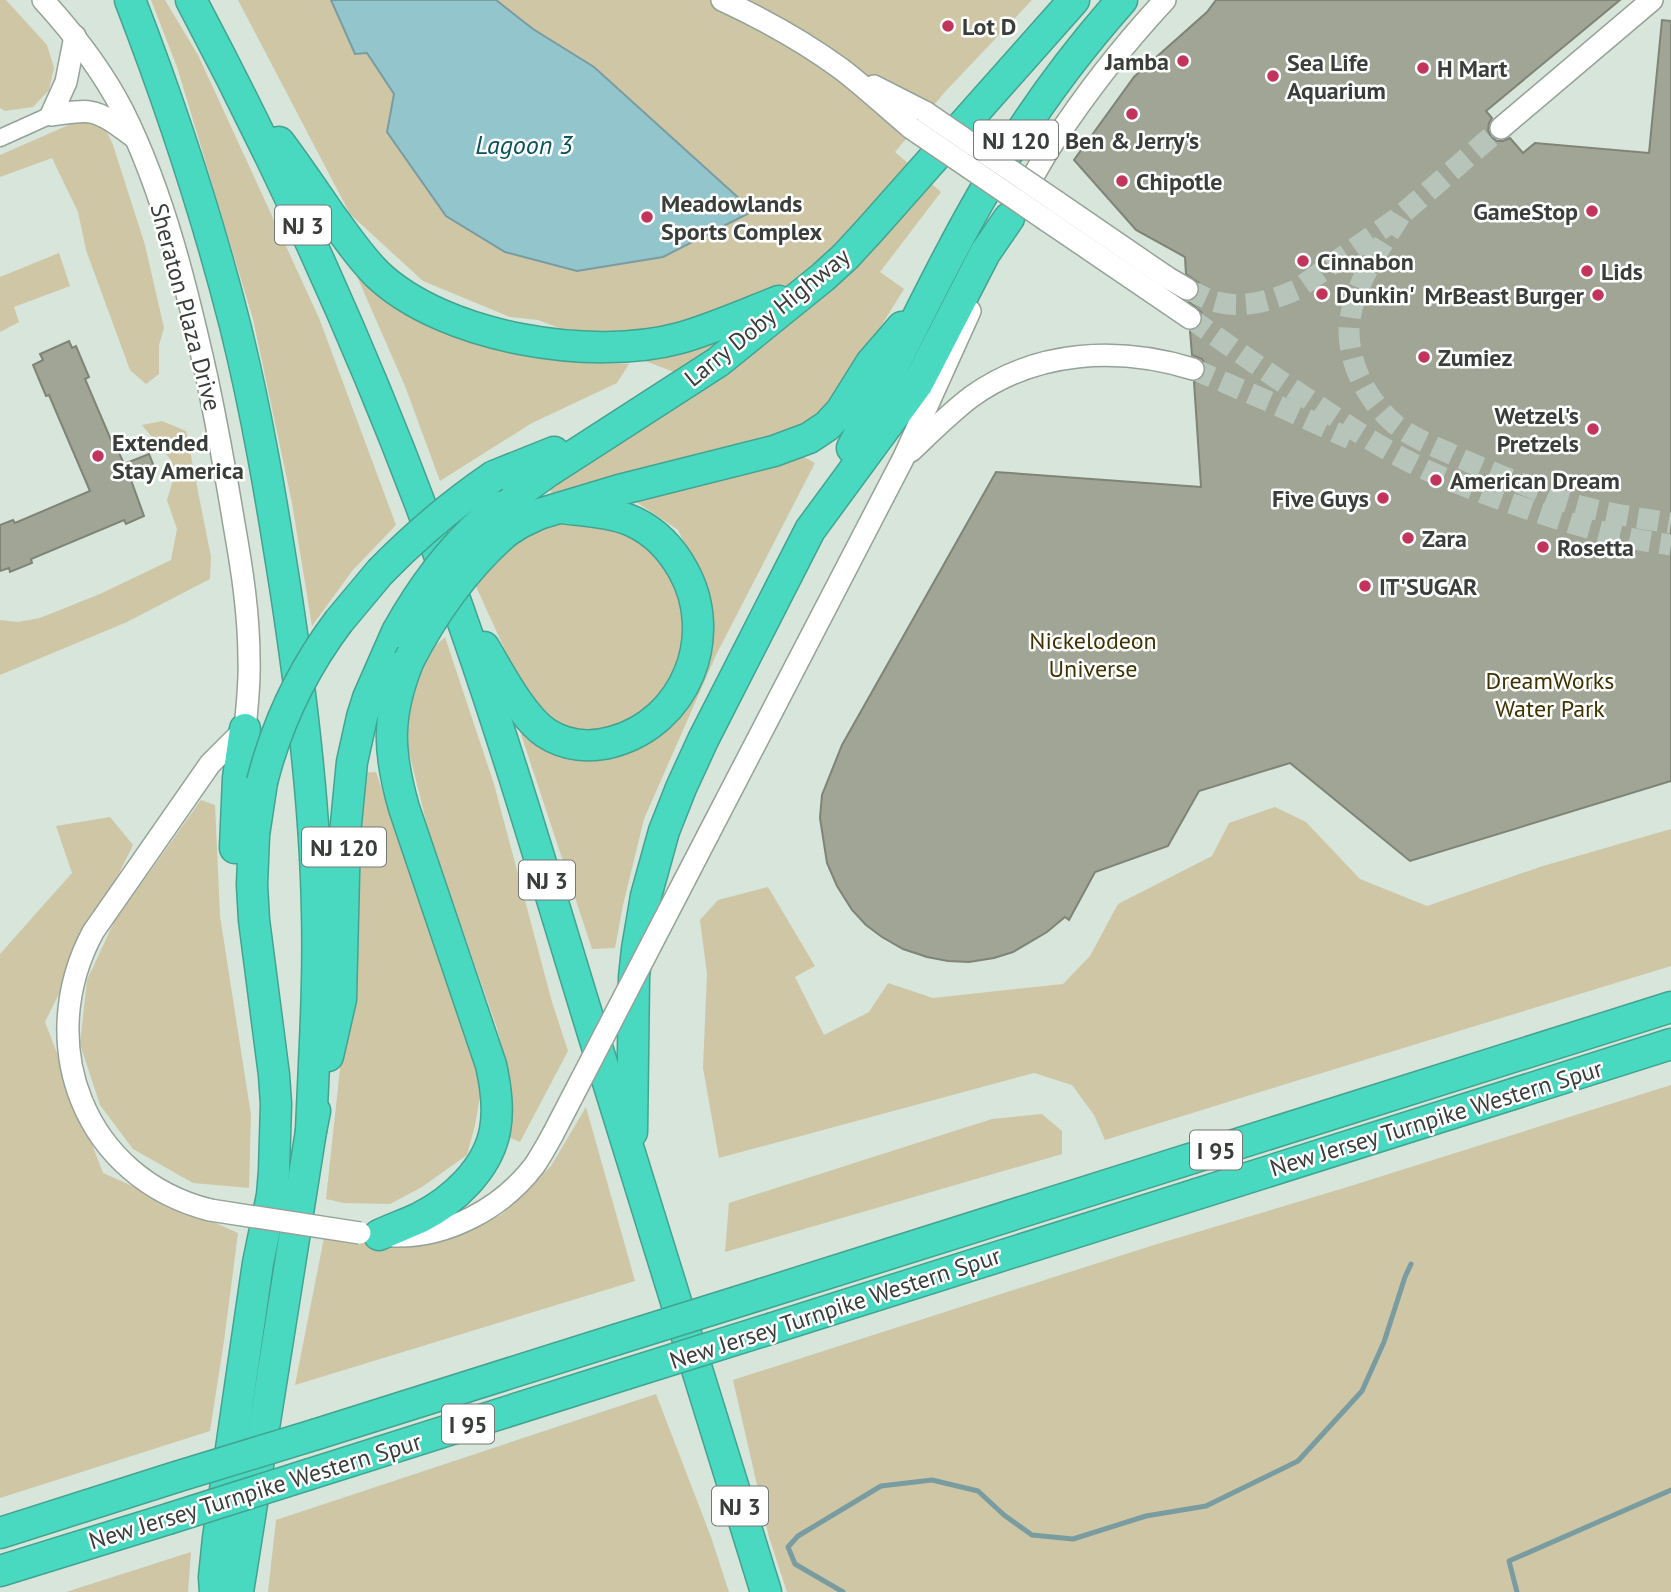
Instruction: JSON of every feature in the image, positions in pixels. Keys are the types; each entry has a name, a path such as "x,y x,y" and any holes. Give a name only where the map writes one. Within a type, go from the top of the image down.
{"highway":[{"path":"130,0 180,137 221,272 254,409 280,558 304,732 314,849 318,966 311,1130 238,1592"},
{"name":"NJ 3","path":"191,0 303,224 351,331 457,605 533,836 766,1592"},
{"name":"Larry Doby Highway","path":"613,429 718,362 846,256 1074,0"},
{"name":"NJ 120","path":"632,1157 634,977 641,921 672,810 692,763 978,204 1020,133 1065,69 1122,0"},
{"path":"226,67 360,255 393,287 442,315 498,334 556,344 638,345 681,338 803,293"},
{"path":"810,530 918,383 985,253 1009,218"},
{"path":"369,1234 420,1217 445,1202 464,1185 486,1155 497,1115 491,1065 404,808 395,773 391,725 400,684 408,660 431,621 459,581 486,550 503,519 520,523 539,514 619,490 774,451 818,433 841,411 871,363 930,295"},
{"path":"215,1592 218,1538 258,1263 272,1195 276,1104 272,1047 253,902 252,851 262,782 278,730 292,697 318,650 380,572 416,537 494,476 613,429"},
{"name":"NJ 120","path":"311,1130 341,999 346,810 352,762 362,717 383,660 426,585 474,528 503,519 546,473 613,429"},
{"path":"457,605 522,708 547,734 568,743 592,746 604,744 629,736 659,715 676,698 684,685 698,646 697,609 685,573 669,548 636,523 595,512 561,508"},
{"path":"245,729 236,808 235,876 263,1125 264,1170 258,1263"},
{"name":"New Jersey Turnpike Western Spur","path":"0,1533 1671,1007"},
{"name":"New Jersey Turnpike Western Spur","path":"0,1572 1671,1044"},
{"path":"0,1511 62,1499 137,1490"},
{"path":"0,1589 54,1569 117,1535"}],"street":[{"name":"Sheraton Plaza Drive","path":"43,0 75,36 123,111 157,195 175,252 200,346 219,436 247,609 249,661 245,729"},
{"path":"722,0 773,26 918,120 1051,211 1189,318"},
{"path":"245,729 209,764 93,932 86,947 74,979 68,1014 68,1048 74,1080 86,1110 103,1139 128,1167 149,1184 178,1199 210,1210 369,1234 413,1235 441,1230 470,1218 497,1202 522,1181 553,1134 904,457 995,257 1009,218 1069,120 1140,27 1166,0"},
{"path":"1501,128 1652,0"},
{"path":"51,115 66,82 75,36"},
{"path":"0,138 51,115 91,112 107,119 135,138"},
{"path":"1051,211 1187,289"},
{"path":"904,457 969,399 995,383 1036,365 1079,356 1114,355 1153,359 1193,369"}],"shaded area":[{"path":"0,0 6,0 47,45 54,68 49,90 33,107 5,111 0,108"},
{"path":"151,0 165,0 198,55 319,318 396,525 352,571 312,626 292,503 253,319 177,67"},
{"name":"Meadowlands Sports Complex","path":"238,0 1032,0 944,93 895,152 941,192 880,272 904,289 837,397 806,427 552,496 550,488 708,385 538,320 510,317 423,281 350,214"},
{"path":"85,120 104,126 113,145 145,245 164,328 159,345 159,374 146,384 130,370 86,250 78,212 52,158 0,177 0,155"},
{"path":"59,253 70,286 14,307 19,322 0,332 0,277"},
{"path":"352,265 442,328 541,359 629,364 617,383 532,423 440,481 405,386"},
{"path":"162,421 186,431 211,557 210,579 127,622 0,675 0,620 18,622 40,618 100,594 171,560 177,529 167,500 174,477 171,460 142,425"},
{"path":"799,454 815,463 716,655 644,819 615,948 592,949 515,716 527,728 653,735 705,586 678,530 629,497"},
{"path":"545,522 601,523 647,544 662,560 682,601 685,635 680,661 670,683 657,700 626,720 609,727 591,731 575,730 548,720 520,683 474,582 515,537"},
{"path":"445,637 494,784 552,1002 568,1051 520,1142 503,1135 512,1089 497,1028 430,837 404,732 423,658"},
{"path":"376,772 483,1079 467,1155 422,1187 390,1204 344,1203 326,1199 346,1013 360,773"},
{"path":"201,800 215,805 220,916 251,1115 249,1188 193,1183 133,1149 100,1105 80,1044 87,980 114,922"},
{"path":"1275,807 1306,822 1360,879 1427,906 1543,866 1671,829 1671,966 1105,1140 1094,1115 1072,1085 1034,1073 719,1158 703,1068 707,974 700,920 718,900 768,887 815,966 795,977 824,1035 869,1012 888,983 933,998 1063,984 1090,956 1118,904 1212,856 1229,823"},
{"path":"110,817 133,845 45,1022 103,1173 238,1233 210,1431 0,1498 0,954 72,873 56,826"},
{"path":"1671,1085 1671,1592 787,1592 769,1537 733,1380 1154,1245"},
{"path":"586,1107 635,1281 295,1385 324,1238 382,1245 437,1241 501,1215 551,1166"},
{"path":"1042,1114 1062,1131 1062,1154 725,1252 729,1203 992,1119"},
{"path":"656,1394 711,1537 729,1592 268,1592 276,1520"},
{"path":"191,1552 188,1592 66,1592"}],"water":[{"name":"Lagoon 3","path":"331,0 496,0 533,29 594,67 753,211 663,257 577,271 505,252 446,216 387,132 394,94 367,53 355,54"}],"building":[{"name":"American Dream","path":"1216,0 1620,0 1486,111 1492,118 1488,130 1491,137 1497,141 1510,138 1523,153 1535,143 1649,153 1662,20 1671,21 1671,781 1410,861 1290,763 1199,791 1168,846 1095,872 1069,920 1065,917 1047,932 1013,952 969,962 927,957 903,949 882,937 852,910 827,863 820,818 822,795 842,745 996,472 1201,487 1194,382 1203,378 1206,366 1202,359 1192,355 1190,331 1200,326 1203,318 1201,312 1189,302 1199,295 1199,283 1186,274 1185,257 1136,230 1074,160 1134,77 1207,12"},
{"name":"Extended Stay America","path":"69,341 72,348 76,346 89,377 85,379 124,464 149,454 155,469 131,480 144,516 126,524 124,520 31,559 32,563 10,572 9,568 0,571 0,525 13,520 15,523 90,491 49,395 46,396 33,365 43,360 40,354"}],"waterway":[{"path":"843,1592 795,1564 788,1547 798,1536 881,1486 932,1480 978,1491 1004,1515 1032,1535 1073,1539 1146,1516 1206,1506 1298,1461 1362,1391 1384,1342 1411,1264"},
{"path":"1517,1592 1509,1561 1671,1490"}],"tunnel":[{"path":"1187,289 1213,301 1235,305 1266,301 1296,290 1400,216 1501,128"},
{"path":"1400,216 1360,286 1350,317 1349,333 1353,359 1363,384 1377,406 1396,425 1416,438 1561,500 1605,512 1671,523"},
{"path":"1190,318 1351,427 1419,466 1496,498 1561,520 1604,532 1671,545"},
{"path":"1193,369 1350,439"}],"place":[{"name":"Lot D","path":"948,26"},
{"name":"Jamba","path":"1183,61"},
{"name":"H Mart","path":"1423,68"},
{"name":"Sea Life Aquarium","path":"1273,76"},
{"name":"Ben & Jerry's","path":"1132,114"},
{"name":"Chipotle","path":"1122,181"},
{"name":"GameStop","path":"1592,211"},
{"name":"Meadowlands Sports Complex","path":"647,217"},
{"name":"Cinnabon","path":"1303,261"},
{"name":"Lids","path":"1587,271"},
{"name":"Dunkin'","path":"1322,294"},
{"name":"MrBeast Burger","path":"1598,295"},
{"name":"Zumiez","path":"1424,357"},
{"name":"Wetzel's Pretzels","path":"1593,429"},
{"name":"Extended Stay America","path":"98,456"},
{"name":"American Dream","path":"1436,480"},
{"name":"Five Guys","path":"1383,498"},
{"name":"Zara","path":"1408,538"},
{"name":"Rosetta","path":"1543,547"},
{"name":"IT'SUGAR","path":"1365,586"}],"park label":[{"name":"Nickelodeon Universe","path":"1093,654"},
{"name":"DreamWorks Water Park","path":"1550,694"}]}
